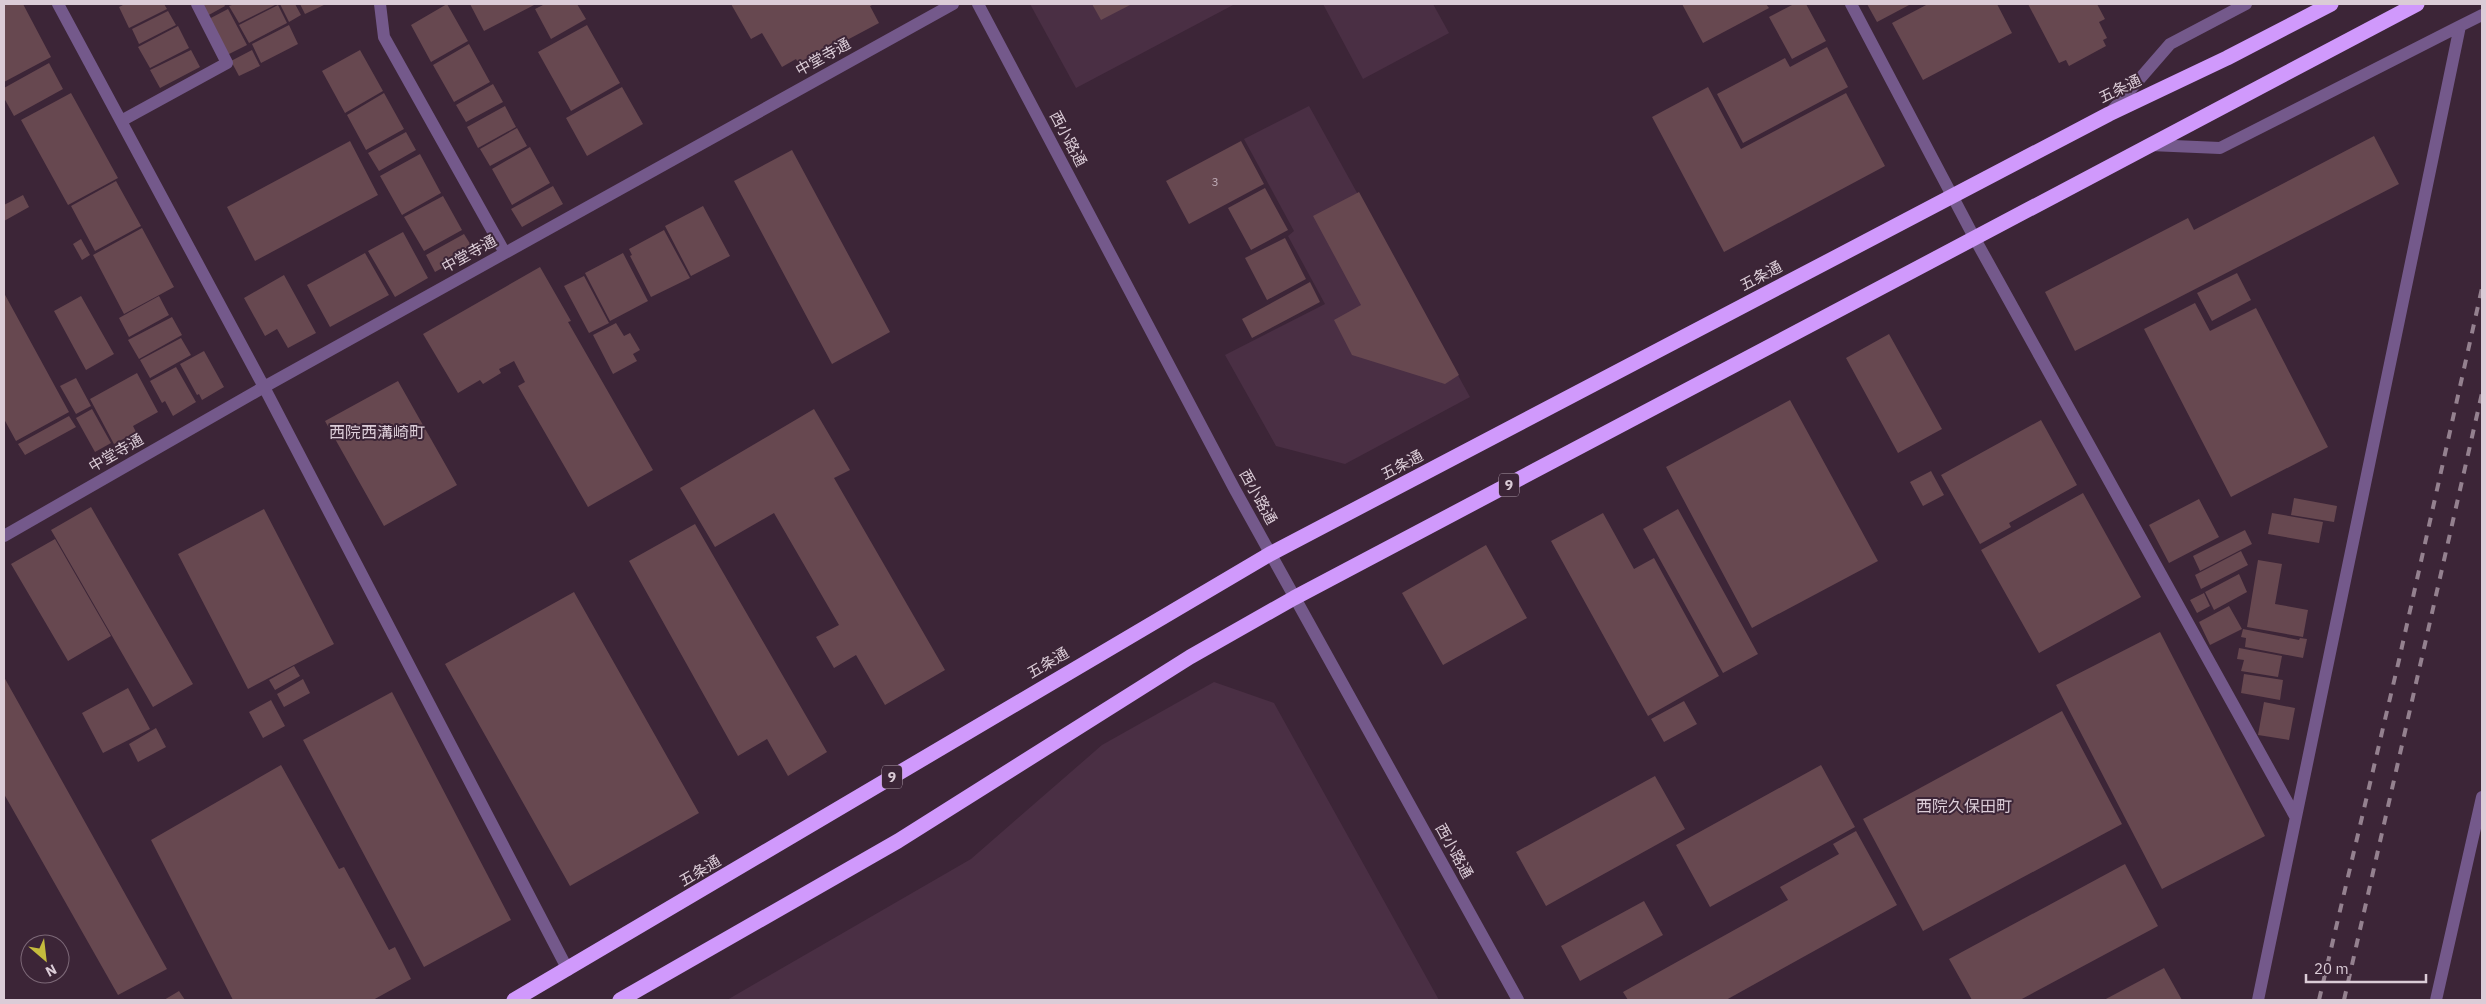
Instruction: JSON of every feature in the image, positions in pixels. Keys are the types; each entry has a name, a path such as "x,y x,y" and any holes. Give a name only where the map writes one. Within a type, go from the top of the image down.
{"highway":[{"name":"五条通","path":"514,1000 568,970 1270,554 1952,195 2109,114 2227,58 2331,4"},
{"name":"9","path":"620,1000 898,841 1190,657 1294,598 2417,4"}],"street":[{"path":"58,4 264,387 568,970"},
{"path":"121,121 227,63 197,4"},
{"path":"380,4 384,37 505,253"},
{"name":"中堂寺通","path":"4,536 264,387 953,4"},
{"name":"西小路通","path":"978,4 1270,554 1518,1000"},
{"path":"1850,4 1975,239 2295,816"},
{"path":"2109,114 2170,44 2246,4"},
{"path":"2150,145 2220,148 2482,14"},
{"path":"2258,1000 2460,26"},
{"path":"2436,1000 2482,797"}],"shaded area":[{"path":"1030,4 1235,4 1076,88"},
{"path":"1323,4 1433,4 1449,33 1363,79"},
{"path":"1309,106 1470,397 1345,464 1276,446 1225,355 1325,304 1288,236 1294,231 1244,139"},
{"path":"1214,682 1274,703 1439,1000 727,1000 971,859 1102,745"}],"building":[{"path":"4,4 23,4 51,57 4,82"},
{"path":"125,4 164,4 167,9 129,28 119,7"},
{"path":"201,4 224,4 225,6 207,16"},
{"path":"235,4 277,4 239,23 229,6"},
{"path":"280,4 295,4 301,15 289,22"},
{"path":"300,4 326,4 305,14"},
{"path":"447,4 468,41 431,62 411,25"},
{"path":"470,4 536,4 484,31"},
{"path":"545,4 577,4 586,19 551,39 535,9"},
{"path":"731,4 874,4 870,6 879,23 832,48 835,52 802,69 796,59 782,67 762,33 751,39"},
{"path":"1092,4 1132,4 1101,20"},
{"path":"1682,4 1766,4 1769,8 1703,43"},
{"path":"1794,4 1806,4 1826,41 1792,59 1769,17"},
{"path":"1867,4 1911,4 1877,22"},
{"path":"1928,4 1997,4 2012,33 1923,80 1892,23"},
{"path":"2028,4 2097,4 2105,19 2099,22 2107,38 2103,40 2106,46 2069,66 2066,60 2059,63"},
{"path":"278,5 287,23 249,43 239,25"},
{"path":"228,9 247,45 225,56 207,20"},
{"path":"168,11 176,25 139,44 132,29"},
{"path":"289,25 298,44 261,63 252,44"},
{"path":"587,25 620,83 571,111 538,52"},
{"path":"178,26 189,48 150,68 138,47"},
{"path":"469,44 490,82 454,102 433,65"},
{"path":"1827,47 1848,87 1743,143 1717,94 1785,58 1790,67"},
{"path":"191,50 200,67 160,88 150,70"},
{"path":"252,50 260,66 239,76 231,61"},
{"path":"360,50 383,91 345,113 322,71"},
{"path":"49,63 63,89 14,116 4,98 4,88"},
{"path":"493,84 503,102 466,122 456,105"},
{"path":"622,87 643,124 587,156 566,118"},
{"path":"1708,87 1741,149 1846,93 1885,166 1724,252 1652,117"},
{"path":"71,93 118,178 68,205 21,120"},
{"path":"384,93 404,129 366,150 347,115"},
{"path":"505,106 516,127 478,148 467,127"},
{"path":"517,128 527,146 490,166 480,149"},
{"path":"406,132 416,150 379,171 368,153"},
{"path":"2374,136 2399,184 2075,351 2045,292 2188,218 2194,230"},
{"path":"350,141 378,195 255,261 227,207"},
{"path":"1241,141 1264,184 1189,224 1166,181"},
{"path":"530,147 550,183 512,205 492,169"},
{"path":"792,150 890,332 832,364 734,181"},
{"path":"420,154 441,193 402,215 380,176"},
{"path":"116,181 141,226 95,251 71,206"},
{"path":"553,186 563,204 522,227 511,209"},
{"path":"1265,188 1288,230 1251,250 1228,208"},
{"path":"1359,192 1459,375 1445,384 1352,355 1334,320 1361,305 1313,216"},
{"path":"23,195 29,207 4,221 4,205"},
{"path":"443,196 462,230 424,251 404,217"},
{"path":"703,206 730,256 691,276 665,226"},
{"path":"142,228 174,287 124,314 93,255"},
{"path":"664,230 690,278 651,297 630,256 632,255 629,249"},
{"path":"403,232 428,278 395,297 368,251"},
{"path":"464,234 474,250 435,272 426,255"},
{"path":"1285,238 1306,279 1267,300 1245,258"},
{"path":"81,239 90,255 82,260 73,244"},
{"path":"365,253 389,295 330,327 307,285"},
{"path":"623,253 648,301 610,321 585,273"},
{"path":"540,267 571,321 568,322 653,470 588,507 518,386 525,382 514,361 499,369 501,373 483,384 480,380 458,393 423,334"},
{"path":"2237,273 2251,300 2212,321 2197,293"},
{"path":"284,275 316,333 288,348 277,329 265,336 244,298"},
{"path":"584,276 609,323 589,333 564,286"},
{"path":"1310,282 1320,302 1252,338 1242,319"},
{"path":"4,293 69,412 16,441 4,419"},
{"path":"81,296 114,354 86,370 54,311"},
{"path":"159,296 169,315 129,337 119,318"},
{"path":"2195,303 2210,331 2256,308 2328,447 2231,497 2144,329"},
{"path":"172,317 182,335 139,359 128,340"},
{"path":"616,323 624,336 630,333 640,350 633,354 637,361 613,374 593,335"},
{"path":"1889,334 1942,429 1898,453 1846,358"},
{"path":"181,338 191,355 150,378 140,360"},
{"path":"204,351 224,387 202,400 199,394 197,395 180,364"},
{"path":"176,367 196,402 173,416 165,401 162,403 150,381"},
{"path":"137,373 158,412 133,426 136,432 114,444 90,399"},
{"path":"76,378 91,406 76,414 60,386"},
{"path":"398,381 457,485 384,526 325,421"},
{"path":"1790,400 1878,561 1752,628 1666,467"},
{"path":"92,409 111,443 95,452 76,418"},
{"path":"814,409 850,470 834,478 945,670 885,705 856,655 834,668 816,637 839,625 774,513 715,547 680,488"},
{"path":"69,416 76,427 25,455 18,444"},
{"path":"2041,420 2077,485 2009,523 2011,527 1980,544 1941,475"},
{"path":"1931,471 1944,495 1923,506 1910,482"},
{"path":"2083,493 2141,597 2039,653 1981,550"},
{"path":"2294,498 2337,506 2334,522 2291,515"},
{"path":"2199,499 2219,537 2169,563 2149,525"},
{"path":"91,507 193,684 153,707 51,530"},
{"path":"264,509 334,644 248,689 178,554"},
{"path":"1678,509 1758,654 1723,673 1643,529"},
{"path":"1603,513 1634,569 1654,558 1719,676 1648,716 1551,541"},
{"path":"2272,513 2323,522 2319,543 2268,534"},
{"path":"695,524 827,752 788,776 767,739 738,756 629,561"},
{"path":"2245,530 2252,544 2200,571 2193,556"},
{"path":"55,539 111,636 68,661 11,564"},
{"path":"1486,545 1527,618 1443,665 1402,593"},
{"path":"2241,551 2248,565 2201,589 2195,575"},
{"path":"2258,560 2282,564 2275,604 2308,610 2303,637 2247,627"},
{"path":"2239,574 2247,592 2214,610 2205,592"},
{"path":"574,592 699,813 570,886 445,664"},
{"path":"2204,593 2210,606 2197,613 2190,600"},
{"path":"2229,606 2242,629 2210,645 2199,622"},
{"path":"2243,629 2299,640 2300,638 2307,639 2303,658 2245,647 2246,638 2241,637"},
{"path":"2160,632 2265,836 2162,889 2056,685"},
{"path":"2239,648 2282,656 2278,677 2241,671 2244,660 2237,659"},
{"path":"294,666 300,676 275,690 269,680"},
{"path":"2244,674 2283,680 2280,700 2241,693"},
{"path":"4,677 167,969 118,995 4,794"},
{"path":"303,679 310,693 284,707 277,694"},
{"path":"128,688 150,729 103,753 82,713"},
{"path":"392,692 511,920 424,967 303,740"},
{"path":"271,700 285,726 263,738 249,712"},
{"path":"1684,701 1697,724 1664,742 1651,719"},
{"path":"2264,702 2295,708 2289,740 2258,735"},
{"path":"2062,711 2122,824 1923,931 1863,819"},
{"path":"156,728 166,747 138,762 129,744"},
{"path":"281,765 339,869 344,867 389,950 395,947 411,979 373,1000 233,1000 151,840"},
{"path":"1821,765 1855,827 1710,907 1676,845"},
{"path":"1655,776 1685,829 1546,906 1516,852"},
{"path":"1856,831 1897,905 1726,1000 1628,1000 1623,992 1788,900 1780,887 1839,854 1833,844"},
{"path":"2125,864 2158,926 2020,1000 1972,1000 1949,959"},
{"path":"1644,901 1663,935 1580,981 1561,946"},
{"path":"2164,968 2182,1000 2104,1000"},
{"path":"179,991 185,1000 164,1000"}],"railway":[{"path":"2319,1000 2399,660 2482,288"},
{"path":"2344,1000 2482,393"}],"district":[{"name":"西院西溝崎町","path":"377,432"},
{"name":"西院久保田町","path":"1964,806"}]}
